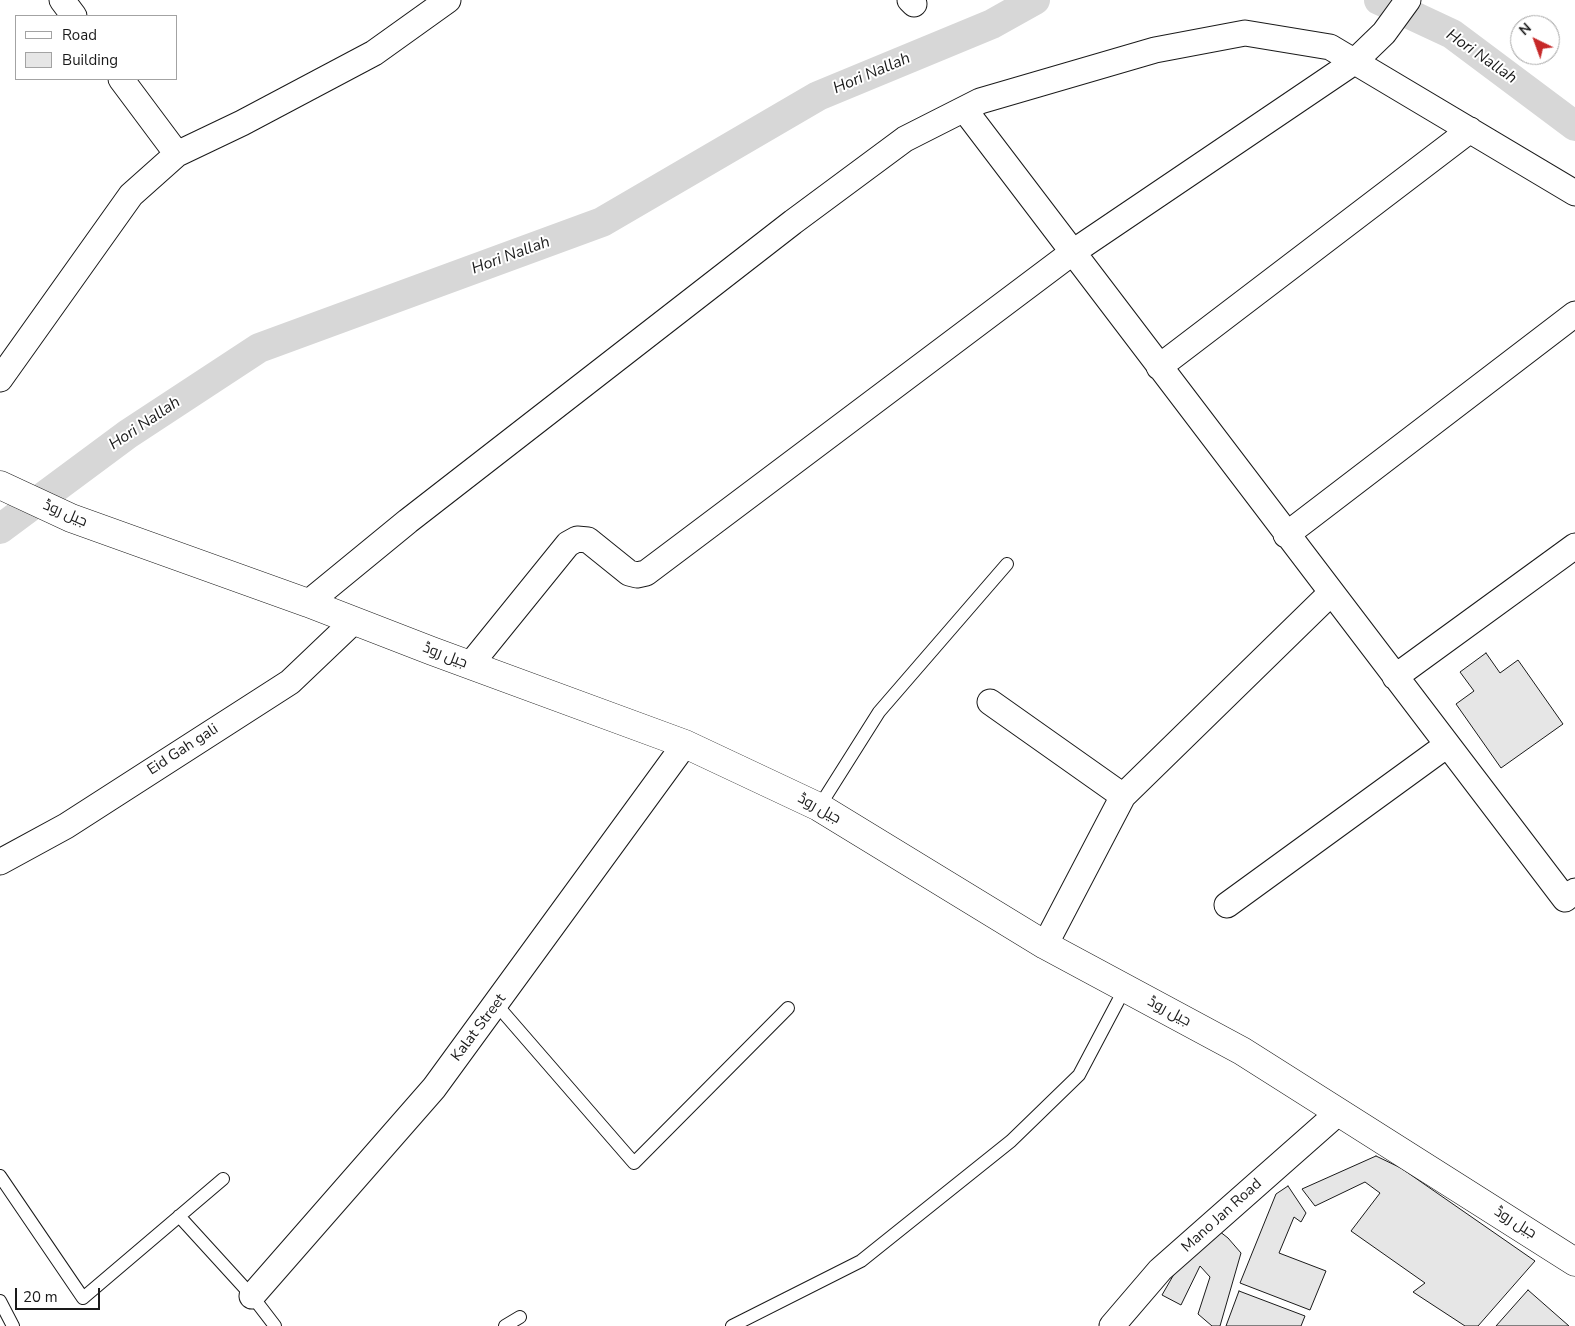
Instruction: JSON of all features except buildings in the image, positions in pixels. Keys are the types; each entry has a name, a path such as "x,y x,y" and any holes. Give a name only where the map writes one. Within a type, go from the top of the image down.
{"main road":[{"name":"جیل روڈ","path":"1,486 71,518 308,603 685,744 818,807 1045,946 1242,1051 1575,1262"}],"street":[{"path":"62,0 73,15"},
{"path":"0,379 131,195 176,154 242,124 374,53 448,0"},
{"path":"470,665 568,544 577,539 588,540 629,573 637,575 646,573 1073,252 1354,62 1384,33 1408,0"},
{"path":"308,603 408,521 793,222 905,139 980,101 1155,50 1245,34 1330,47 1575,193"},
{"path":"122,80 176,154"},
{"path":"964,109 1286,535 1565,899 1575,892"},
{"path":"1159,367 1470,130"},
{"path":"1286,535 1575,314"},
{"path":"1395,677 1575,546"},
{"path":"1045,946 1123,796 1331,593"},
{"name":"Eid Gah gali","path":"0,862 66,826 290,682 354,621"},
{"path":"990,702 1123,796"},
{"name":"Kalat Street","path":"252,1296 434,1088 685,744"},
{"path":"1227,905 1447,745"},
{"name":"Mano Jan Road","path":"1112,1326 1160,1270 1339,1112"}],"lane":[{"path":"818,807 878,712 1007,564"},
{"path":"732,1326 861,1261 1010,1141 1079,1075 1125,988"},
{"path":"496,1004 634,1163 788,1008"},
{"path":"0,1176 83,1298 223,1179"},
{"path":"179,1216 252,1296 275,1326"},
{"path":"0,1301 13,1326"},
{"path":"505,1326 520,1317"}],"waterway":[{"name":"Hori Nallah","path":"0,529 128,434 259,348 602,222 818,96 992,24 1035,0"},
{"name":"Hori Nallah","path":"1379,0 1452,34 1575,126"}]}
